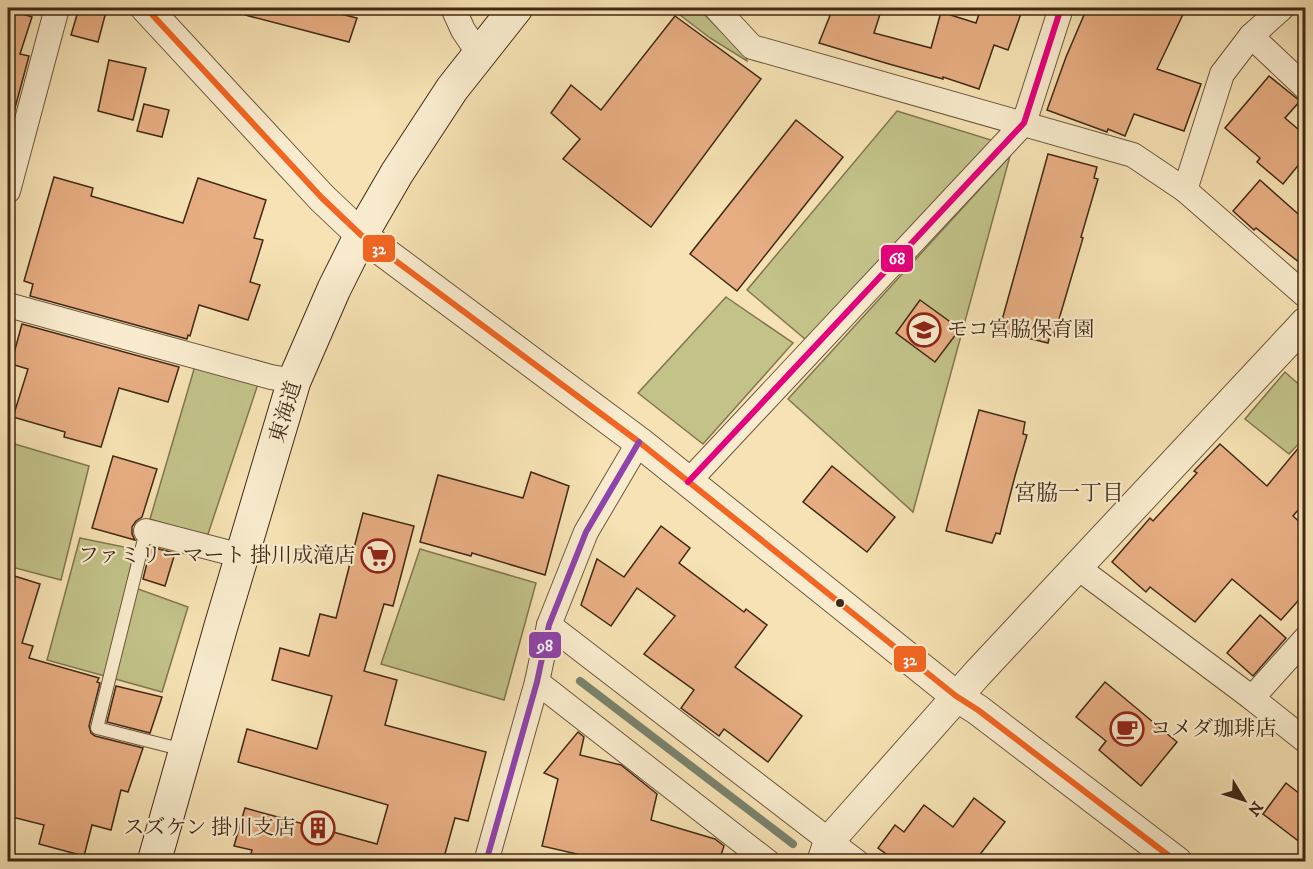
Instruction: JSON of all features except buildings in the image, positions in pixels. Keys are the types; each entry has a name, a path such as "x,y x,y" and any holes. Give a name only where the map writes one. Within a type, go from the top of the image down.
{"main road":[{"name":"東海道","path":"154,861 294,381 334,289 397,173 446,98 516,8"}],"street":[{"path":"8,191 57,8"},
{"path":"146,8 322,198 362,235 639,442 957,696 1177,861"},
{"path":"453,8 463,30 479,54"},
{"path":"716,8 752,47 1133,155 1185,190 1305,296"},
{"path":"688,482 1024,123 1061,8"},
{"path":"1185,190 1222,74 1251,36 1281,8"},
{"path":"1251,36 1305,88"},
{"path":"8,304 272,377 294,381"},
{"path":"826,851 957,696 1305,322"},
{"path":"486,861 537,682 549,625 586,532 639,442"},
{"path":"146,531 242,556"},
{"path":"1077,567 1252,698 1305,741"},
{"path":"549,625 826,851 856,861"},
{"path":"1252,698 1305,639"},
{"path":"537,682 768,861"}],"lane":[{"path":"146,531 97,728 186,750"}],"green space":[{"path":"671,8 698,8 746,56 747,61 710,38"},
{"path":"897,111 1004,144 805,339 747,290"},
{"path":"1010,156 913,512 788,399"},
{"path":"726,297 793,343 703,444 638,393"},
{"path":"195,366 259,381 207,537 150,519"},
{"path":"1285,372 1305,390 1305,437 1289,454 1245,419"},
{"path":"8,442 89,466 61,580 8,566"},
{"path":"80,538 134,549 127,585 188,607 162,692 47,660"},
{"path":"420,549 536,583 504,700 381,664"}],"waterway":[{"path":"580,681 793,844"}],"transit line":[{"name":"32","path":"146,8 322,198 361,235 639,442 956,696 978,710 1177,862"},
{"name":"68","path":"688,482 1024,123 1061,8"},
{"name":"98","path":"486,862 537,682 549,625 586,532 639,442"}],"place":[{"name":"モコ宮脇保育園","path":"924,330"},
{"name":"ファミリーマート 掛川成滝店","path":"378,556"},
{"name":"コメダ珈琲店","path":"1127,729"},
{"name":"スズケン 掛川支店","path":"318,828"}],"district":[{"name":"宮脇一丁目","path":"1069,493"}]}
